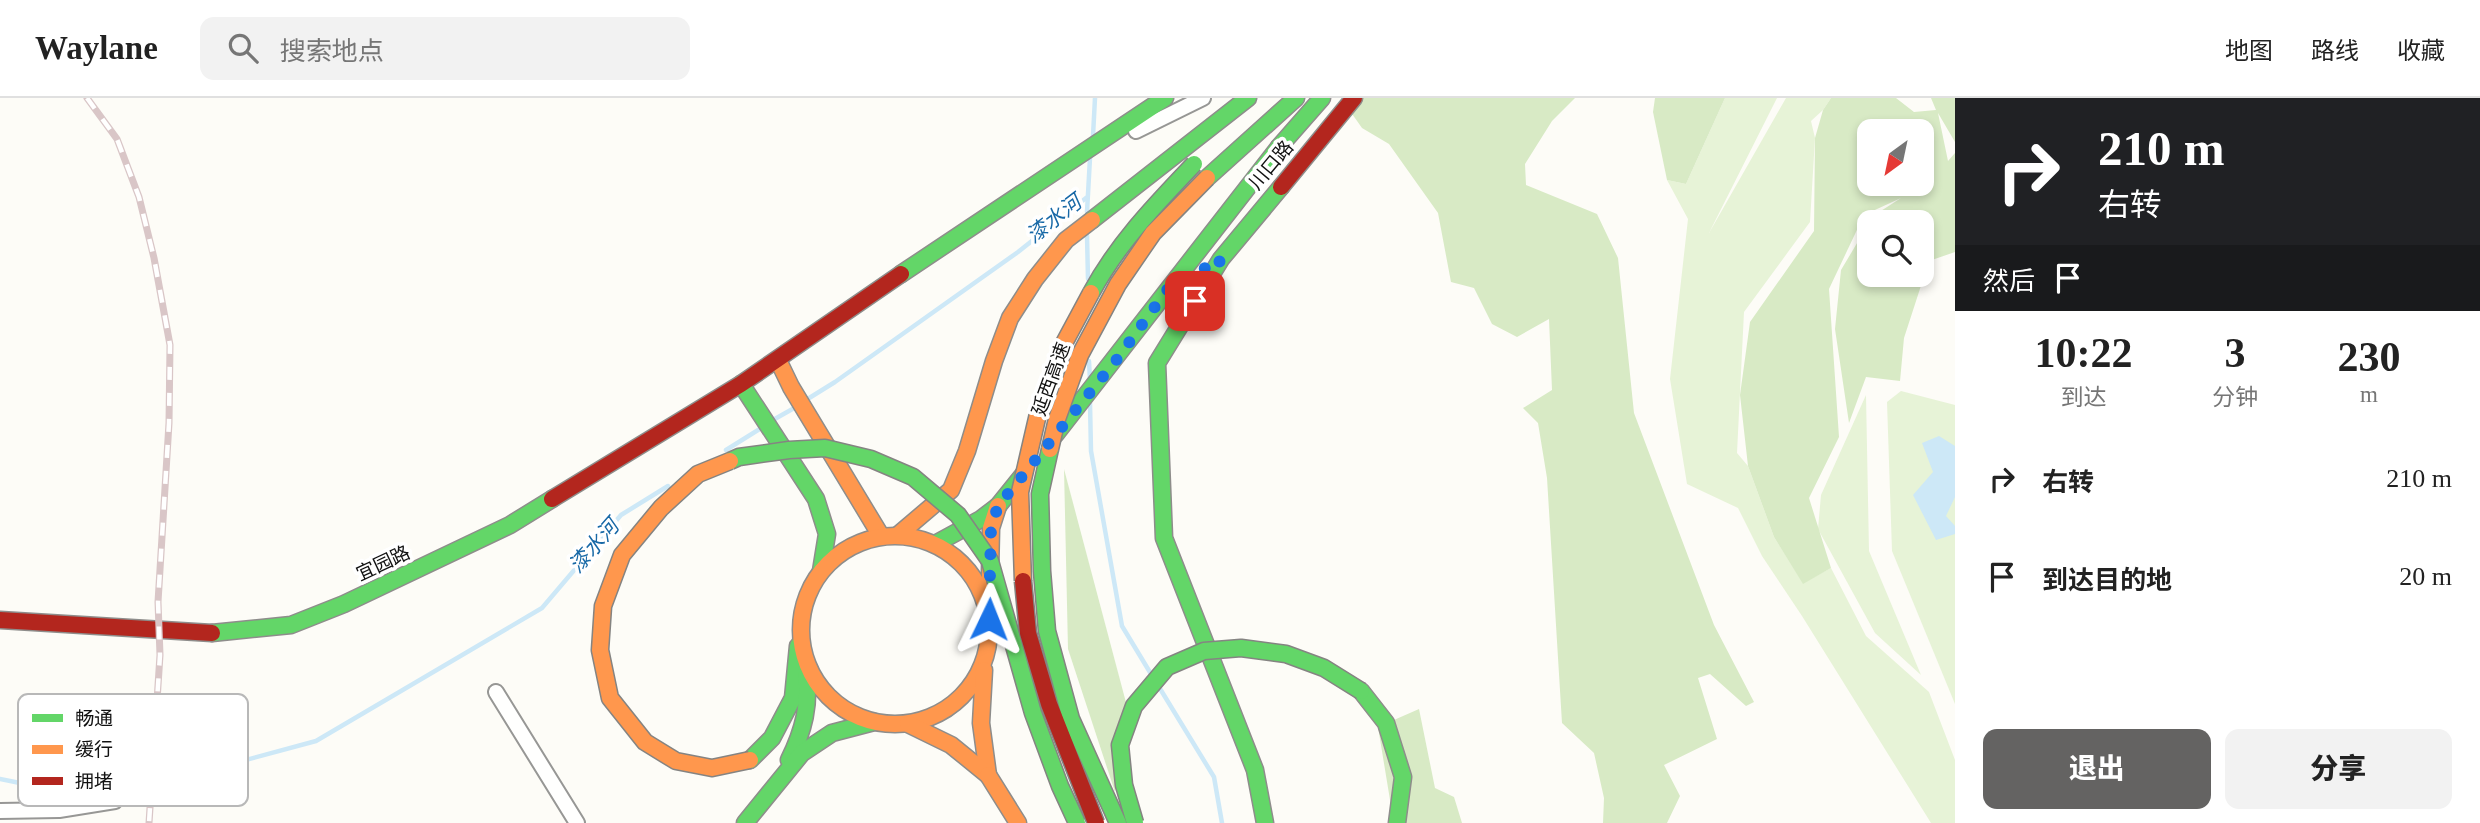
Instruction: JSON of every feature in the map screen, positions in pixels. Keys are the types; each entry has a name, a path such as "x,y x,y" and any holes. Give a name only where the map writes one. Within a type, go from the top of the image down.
{"main road":[{"path":"830,328 1165,98"},
{"path":"830,328 1185,98"},
{"path":"889,536 951,491 967,451 993,361 1010,318 1035,279 1066,240 1248,98"},
{"path":"1222,139 1267,98"},
{"name":"延西高速","path":"1118,823 1071,719 1047,631 1040,494 1057,419 1080,355 1118,284 1153,233 1207,178 1296,98"},
{"path":"935,544 981,519 998,506 1118,358 1217,222 1322,98"},
{"name":"川口路","path":"1221,259 1354,98"},
{"name":"延西高速","path":"1096,823 1049,704 1028,633 1020,492 1038,414 1062,347 1102,273 1139,221 1198,160"},
{"path":"1167,290 1221,259"},
{"path":"1221,259 1157,363 1164,538 1255,770 1265,823"},
{"name":"宜园路","path":"0,620 208,633 291,625 344,604 510,525 830,328"},
{"path":"778,360 791,387 854,489 889,536"},
{"path":"741,384 816,499 827,534 821,571"},
{"path":"989,619 980,588 961,562 935,544 889,536 858,543 838,554 821,571 808,592 801,616 793,698 772,738 750,760 712,768 676,761 645,742 610,698 600,650 603,606 622,555 660,508 698,474 739,457 789,450 825,449 871,459 913,477 957,515 990,561 1033,713 1077,823"},
{"path":"988,775 980,739 979,708 989,638 991,528 998,506"},
{"path":"779,781 806,726 810,698 800,637 801,616"},
{"path":"1135,823 1124,785 1120,745 1134,706 1167,667 1204,651 1241,649 1286,654 1324,668 1361,691 1386,723 1403,777 1398,823"},
{"path":"908,724 934,716 957,702 974,682 985,657"},
{"path":"805,658 815,680 831,699 851,713 874,722 908,724 937,736 960,750 988,775 1018,823"},
{"path":"745,823 802,753 832,733 874,722"}],"street":[{"path":"1136,131 1203,98"},
{"path":"496,692 577,823"},
{"path":"0,811 59,810 88,806"}],"green space":[{"path":"1361,98 1575,98 1552,121 1525,164 1526,185 1597,214 1618,258 1634,413 1714,625 1754,702 1746,706 1710,674 1698,678 1717,739 1664,765 1680,796 1667,823 1603,823 1604,798 1594,753 1562,723 1547,478 1538,423 1523,408 1552,390 1549,319 1517,337 1492,324 1474,288 1451,282 1438,213 1389,144 1362,128 1350,111"},
{"path":"1655,98 1725,98 1686,184 1667,180 1653,112"},
{"path":"1725,98 1777,98 1709,233 1786,98 1831,98 1811,121 1815,138 1810,222 1744,312 1737,453 1748,466 1774,537 1803,583 1831,568 1866,636 1929,692 1955,760 1955,823 1931,823 1762,556 1738,508 1687,484 1670,379 1688,219 1667,180 1686,184"},
{"path":"1831,98 1896,98 1914,112 1936,110 1931,98 1955,98 1955,142 1938,113 1948,161 1955,153 1955,252 1934,259 1934,210 1882,210 1901,198 1875,210 1857,210 1857,230 1829,289 1839,437 1809,498 1831,568 1803,584 1774,537 1748,466 1740,395 1750,322 1814,231 1815,138 1823,110"},
{"path":"1857,243 1857,287 1921,287 1904,338 1900,381 1866,377 1849,423 1835,329 1841,270"},
{"path":"1901,391 1955,405 1955,704 1892,551 1887,402"},
{"path":"1866,395 1869,551 1921,675 1875,633 1818,529 1821,495"},
{"path":"1064,469 1128,710 1115,792 1068,649"},
{"path":"1419,709 1435,788 1454,797 1462,823 1389,823 1392,812 1378,727"}],"water":[{"path":"1939,436 1955,446 1955,497 1946,516 1955,526 1955,534 1936,540 1913,495 1933,472 1922,443"}],"waterway":[{"name":"漆水河","path":"1093,136 1095,98"},
{"name":"漆水河","path":"1087,212 1090,158"},
{"name":"漆水河","path":"806,400 1018,252 1086,198"},
{"path":"1087,235 1088,279"},
{"path":"1089,361 1090,380"},
{"path":"1090,403 1091,451 1122,626 1151,674"},
{"name":"漆水河","path":"773,420 796,407"},
{"name":"漆水河","path":"726,450 763,427"},
{"name":"漆水河","path":"248,759 316,741 542,608 621,515 668,486"},
{"path":"1159,687 1214,777 1222,823"},
{"name":"漆水河","path":"0,779 18,783"}],"railway":[{"path":"87,98 117,139 139,197 154,258 170,345 169,423 158,602 160,655 157,694"},
{"path":"149,823 150,806"}],"traffic: fast":[{"path":"901,274 1165,98"},
{"path":"1092,220 1248,98"},
{"path":"1207,178 1296,98"},
{"path":"1279,147 1322,98"},
{"path":"1055,435 1279,147"},
{"path":"1091,293 1125,241 1194,164"},
{"path":"1265,823 1255,770 1164,538 1157,363 1221,259 1281,187"},
{"path":"741,384 816,499 827,534 821,571"},
{"path":"730,461 739,457 789,450 825,448 871,459 913,477 958,515 990,561 1033,713 1077,823"},
{"path":"1050,449 1040,494 1047,631 1071,719 1118,823"},
{"path":"935,544 981,519 998,506 1023,475"},
{"path":"212,633 291,625 344,604 510,525 552,499"},
{"path":"750,760 772,738 793,698 798,646"},
{"path":"1135,823 1124,785 1120,745 1134,706 1167,667 1204,651 1241,648 1286,654 1324,668 1361,691"},
{"path":"789,760 805,717 806,671"},
{"path":"1361,691 1386,723 1403,777 1397,823"},
{"path":"745,823 802,753 832,733 874,722"}],"traffic: slow":[{"path":"1050,449 1057,419 1080,355 1118,284 1153,233 1207,178"},
{"path":"898,535 951,490 967,451 1010,318 1035,279 1066,240 1092,220"},
{"path":"1023,581 1020,492 1038,414 1062,347 1091,293"},
{"path":"778,360 791,387 881,536"},
{"path":"730,461 698,474 661,508 622,555 603,606 600,650 610,698 645,742 676,761 712,768 750,760"},
{"path":"989,619 991,528 998,506"},
{"path":"895,536 931,543 961,564 982,594 989,630 982,666 961,696 931,717 895,724 859,717 829,696 808,666 801,630 808,594 829,564 859,543 895,536"},
{"path":"984,670 981,723 988,775"},
{"path":"908,724 951,745 988,775"},
{"path":"988,775 1018,823"}],"traffic: jam":[{"path":"1281,187 1354,98"},
{"path":"552,499 741,384 901,274"},
{"path":"1023,581 1028,633 1049,704 1096,823"},
{"path":"0,620 212,633"}],"route":[{"path":"989,619 991,528 998,506 1118,358 1167,290 1221,259 1195,301"}]}
